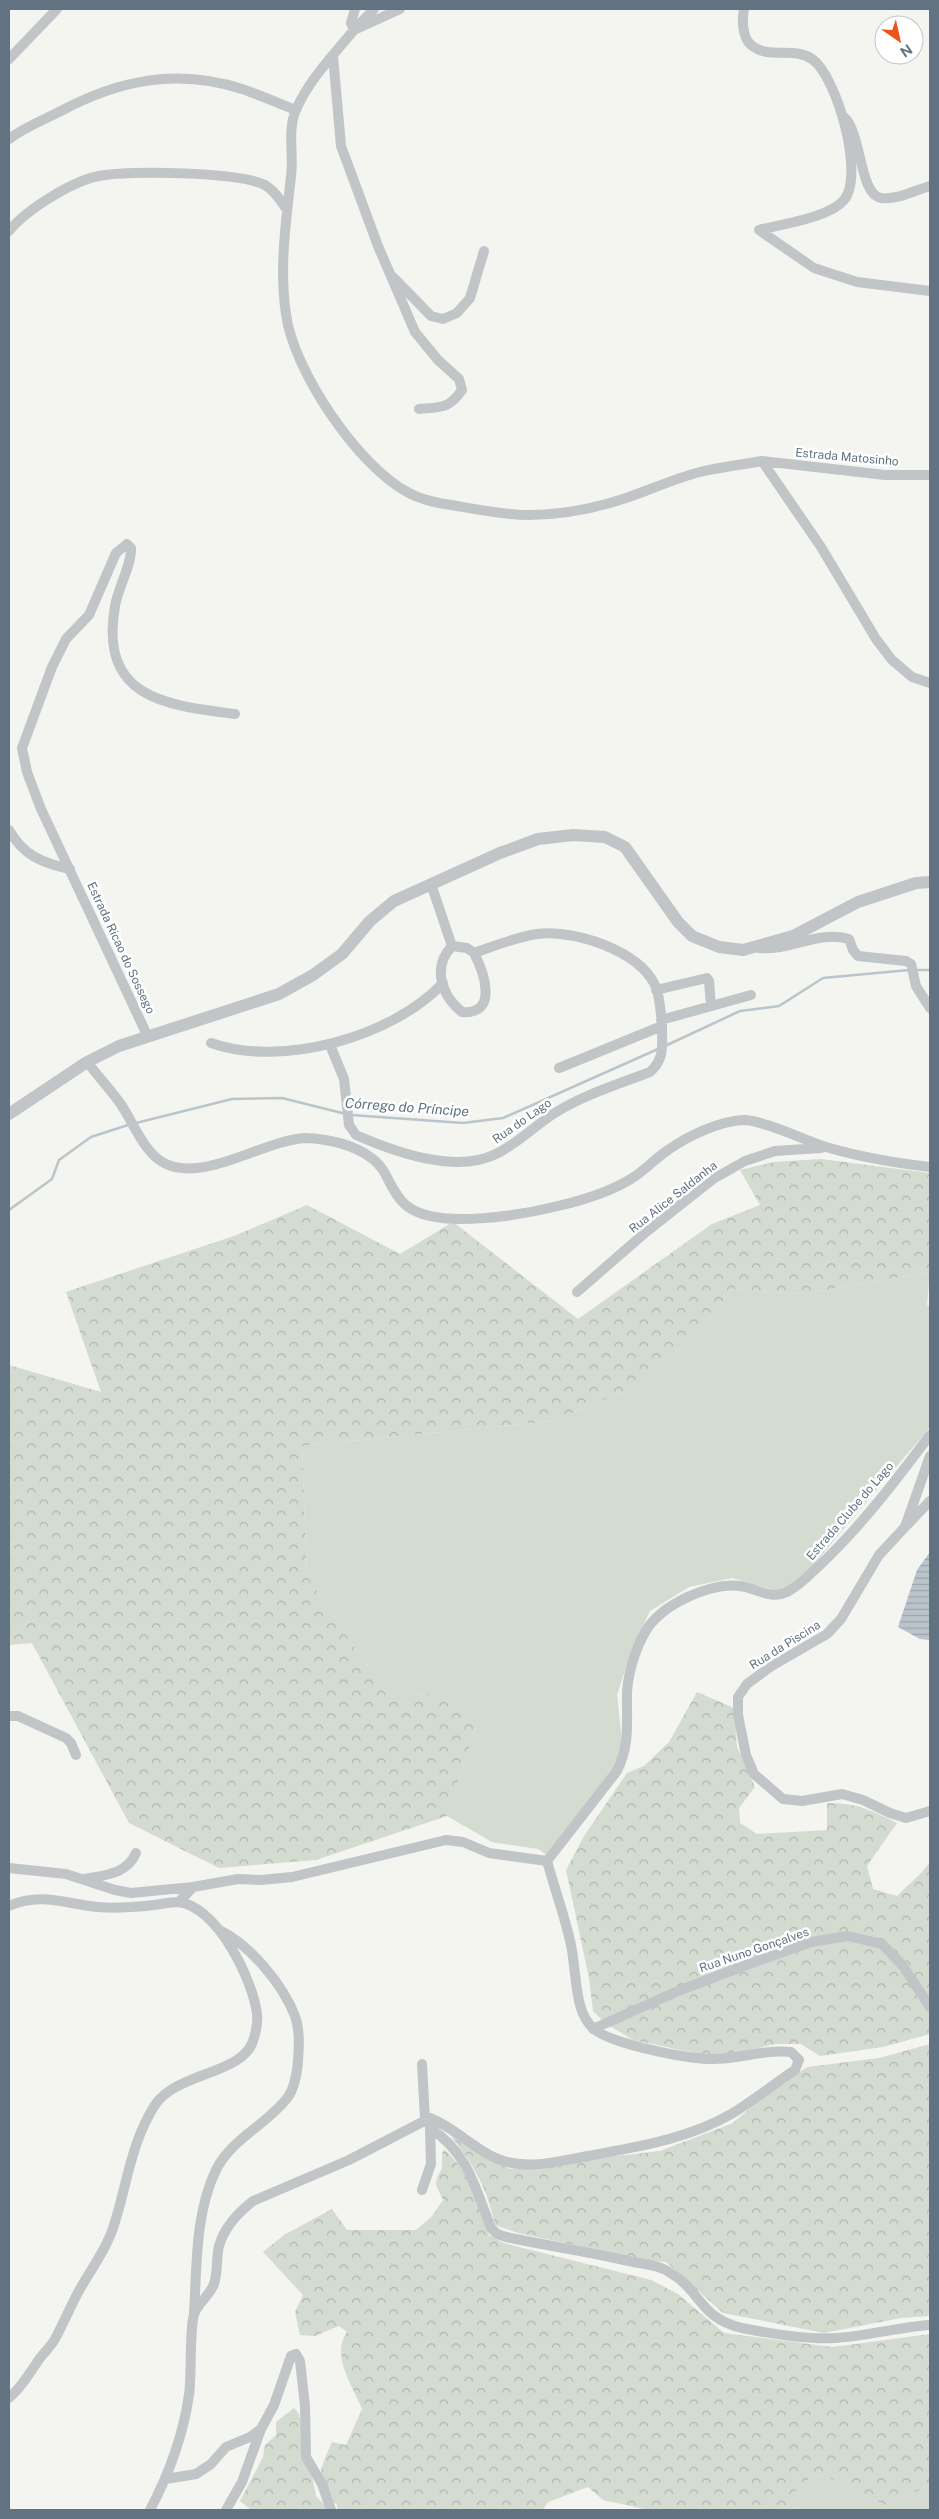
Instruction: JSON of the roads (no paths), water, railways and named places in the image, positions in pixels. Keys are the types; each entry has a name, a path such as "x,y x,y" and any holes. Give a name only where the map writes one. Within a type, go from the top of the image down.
{"street":[{"path":"9,59 58,9"},
{"path":"354,30 351,23 355,9"},
{"path":"9,139 82,99 123,84 154,79 188,78 210,81 243,89 296,110 333,56 374,9"},
{"path":"354,30 400,9"},
{"path":"744,9 743,28 751,44 764,53 799,53 811,59 825,74 843,116 851,164 851,188 844,201 832,210 759,230 814,268 856,282 930,291"},
{"path":"333,56 341,146 389,272 415,332 438,360 459,379 462,390 454,402 444,407 419,409"},
{"name":"Estrada Matosinho","path":"296,110 292,136 293,166 287,210 282,278 286,315 298,356 322,402 348,436 382,475 410,494 456,506 527,515 582,510 626,498 700,472 762,461 885,474 930,476"},
{"path":"843,116 850,122 856,137 864,174 872,192 880,198 893,197 930,186"},
{"path":"9,231 27,214 71,187 98,176 126,173 249,178 275,192 287,210"},
{"path":"389,272 431,316 443,319 457,313 470,298 484,251"},
{"path":"762,461 821,547 876,639 892,660 912,677 930,683"},
{"name":"Estrada Ricao do Sossego","path":"148,1037 41,809 27,772 22,748 52,667 66,639 89,615 116,553 121,546 127,544 131,548 132,556 122,579 115,608 114,640 118,666 127,679 142,691 183,707 235,714"},
{"path":"9,830 15,842 32,858 48,865 70,869"},
{"path":"9,1114 87,1062 119,1046 288,989 313,975 342,954 370,921 394,901 538,839 573,835 605,836 625,847 678,922 692,936 719,947 743,950 759,948 794,936 858,902 916,883 930,882"},
{"path":"431,884 452,946"},
{"path":"474,953 536,934 563,933 619,952 640,966 655,984 661,1023"},
{"path":"759,948 776,950 835,935 849,939 853,950 858,956 906,961 914,972 916,986 930,1008"},
{"path":"452,946 467,948 474,953 485,984 486,999 481,1009 472,1013 462,1012 446,997 443,983 442,959 452,946"},
{"path":"656,990 706,978 709,981 711,1006"},
{"path":"211,1043 227,1049 288,1052 330,1045 407,1012 428,999 443,983"},
{"path":"559,1068 661,1023 751,995"},
{"name":"Rua do Lago","path":"330,1045 344,1079 349,1125 356,1135 370,1141 442,1162 467,1164 495,1155 528,1135 557,1112 578,1100 650,1072 659,1064 662,1046 661,1023"},
{"path":"87,1062 127,1114 138,1135 159,1161 170,1166 201,1168 248,1152 306,1138 342,1143 369,1156 382,1168 391,1186 406,1206 419,1213 464,1220 558,1206 607,1192 635,1177 669,1150 694,1136 717,1126 742,1120 756,1121 828,1147 894,1163 930,1167"},
{"name":"Rua Alice Saldanha","path":"577,1292 646,1232 713,1179 745,1160 775,1151 828,1147"},
{"name":"Estrada Clube do Lago","path":"548,1861 617,1771 624,1757 628,1735 626,1699 636,1651 648,1628 660,1614 687,1597 719,1586 740,1586 772,1595 784,1593 798,1586 832,1553 928,1439"},
{"name":"Rua da Piscina","path":"905,1527 930,1456"},
{"name":"Rua da Piscina","path":"930,1501 879,1555 841,1619 827,1634 770,1666 747,1684 738,1697 738,1715 746,1755 754,1774 784,1800 802,1801 842,1794 864,1800 890,1814 906,1818 914,1817 930,1810"},
{"path":"9,1716 18,1716 66,1738 71,1743 76,1755"},
{"path":"9,1868 66,1874 115,1890 131,1893 193,1887 238,1879 261,1880 292,1877 446,1840 463,1842 489,1852 548,1861 563,1909 576,1972 580,2005 593,2029 610,2038 684,2057 730,2059 760,2052 780,2051 792,2052 798,2060 795,2070 732,2114 695,2130 639,2146 551,2162 512,2163 490,2155 446,2124 428,2122 348,2160 253,2201 241,2210 226,2231 219,2246 215,2282 208,2296 194,2312"},
{"path":"84,1879 114,1873 124,1868 132,1861 136,1852"},
{"path":"179,1902 193,1887"},
{"path":"9,1906 22,1900 38,1898 100,1907 131,1908 179,1902 207,1917 221,1932 252,1988 258,2016 254,2040 244,2054 229,2066 197,2076 172,2088 156,2104 138,2136 114,2226 105,2247 54,2341 36,2362 20,2390 9,2398"},
{"path":"150,2510 166,2479 181,2435 189,2394 203,2208 216,2170 235,2144 270,2115 288,2097 294,2086 297,2068 299,2039 295,2016 270,1972 235,1938 221,1932"},
{"name":"Rua Nuno Gonçalves","path":"593,2029 678,1991 749,1964 810,1942 848,1936 882,1944 903,1966 930,2007"},
{"path":"422,2064 431,2164 422,2190"},
{"path":"428,2122 459,2154 477,2189 491,2228 497,2234 619,2258 669,2272 690,2289 707,2312 720,2321 742,2328 816,2338 838,2338 900,2327 930,2325"},
{"path":"226,2510 242,2482 261,2429 274,2405 291,2356 296,2354 300,2360 303,2388 306,2458 322,2484 331,2510"},
{"path":"166,2479 196,2474 211,2464 226,2447 250,2437 261,2429"}],"waterway":[{"name":"Córrego do Príncipe","path":"665,1046 740,1011 779,1006 823,978 909,970"},
{"name":"Córrego do Príncipe","path":"914,970 930,970"},
{"name":"Córrego do Príncipe","path":"351,1115 463,1123 503,1118 658,1049"},
{"name":"Córrego do Príncipe","path":"136,1123 232,1099 282,1098 346,1114"},
{"name":"Córrego do Príncipe","path":"9,1210 52,1179 59,1160 91,1137 128,1125"}]}
